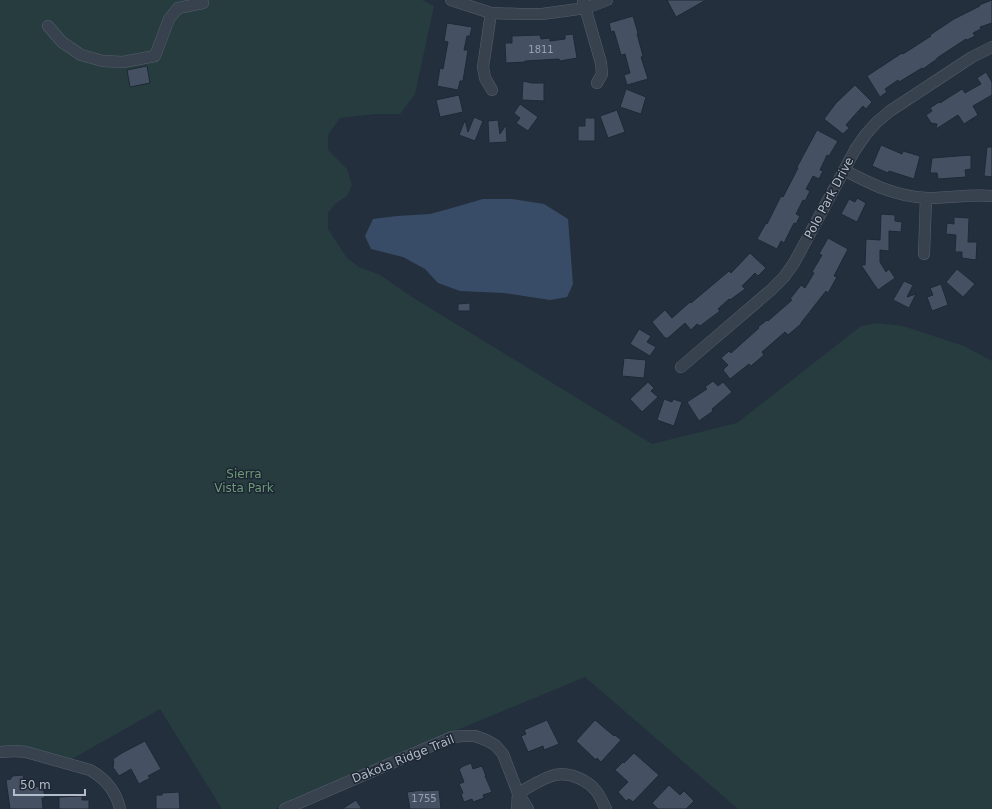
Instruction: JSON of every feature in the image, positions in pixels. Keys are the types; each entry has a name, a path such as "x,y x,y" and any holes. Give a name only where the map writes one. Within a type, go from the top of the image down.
{"street":[{"path":"451,0 491,12 520,14 542,14 607,0"},
{"path":"48,26 62,42 81,54 103,61 123,62 155,56 169,19 178,8 203,4"},
{"path":"584,4 601,63 602,74 597,83"},
{"path":"491,12 484,67 485,78 492,90"},
{"name":"Polo Park Drive","path":"681,367 772,290 784,277 794,263 855,150 866,134 877,122 890,111 972,57 992,47"},
{"path":"844,170 894,193 911,196 926,198 984,195 992,196"},
{"path":"924,254 926,198"},
{"name":"Dakota Ridge Trail","path":"285,809 452,737 463,736 475,736 495,745 503,754 518,793 528,809"},
{"path":"0,752 26,752 90,770 104,779 110,786 118,801 120,809"},
{"path":"518,793 546,778 555,775 569,775 590,786 596,792 606,809"},
{"name":"Dakota Ridge Trail","path":"517,809 518,793"}],"green space":[{"name":"Sierra Vista Park","path":"0,0 422,0 434,6 415,94 400,114 376,114 340,118 328,135 328,150 347,169 352,185 347,196 335,204 328,213 328,229 347,258 359,267 380,275 412,297 652,444 737,423 861,326 877,323 903,326 964,346 992,361 992,809 738,809 585,677 450,733 275,809 222,809 160,709 72,759 0,750"}],"water":[{"path":"483,199 512,199 544,204 568,219 573,284 567,297 550,300 504,293 460,291 438,283 425,269 403,257 371,249 365,236 373,219 430,214"}],"building":[{"path":"667,0 706,0 676,17"},
{"path":"992,0 992,23 980,27 981,29 973,33 975,36 967,40 966,39 923,69 922,68 899,82 898,80 885,89 887,92 880,97 867,76 931,36 930,35 954,19 980,6 979,5"},
{"path":"633,16 643,56 641,57 648,79 627,85 624,75 630,73 625,54 621,55 614,31 611,32 609,23"},
{"path":"447,23 472,27 470,36 467,36 464,50 468,50 463,81 460,81 458,90 437,86 440,68 443,69 448,42 444,41"},
{"path":"573,34 577,58 560,61 559,59 506,63 505,43 512,43 512,36 540,35 541,39 550,38 550,41 565,39 565,35"},
{"path":"147,66 150,83 130,87 127,70"},
{"path":"986,72 992,82 992,95 973,106 978,115 964,124 958,115 936,129 937,124 931,123 926,115 932,111 930,108 962,89 965,93 981,84 977,78"},
{"path":"523,81 544,83 544,101 522,100"},
{"path":"855,85 872,102 866,109 863,106 853,117 846,125 849,128 843,134 824,119 836,103"},
{"path":"626,89 646,97 641,114 620,107"},
{"path":"459,95 463,112 440,117 436,100"},
{"path":"520,104 538,117 528,131 516,123 520,118 514,113"},
{"path":"617,110 625,132 608,138 600,116"},
{"path":"474,117 483,121 475,141 459,135 465,120 468,132"},
{"path":"585,118 595,118 595,141 578,141 578,126 585,126"},
{"path":"498,120 500,134 506,125 507,142 489,143 488,121"},
{"path":"817,130 838,141 829,156 827,155 820,170 823,171 819,179 813,176 806,189 810,191 805,201 803,200 796,214 800,216 796,224 794,223 784,243 781,241 777,249 757,239 766,223 767,224 781,196 783,197"},
{"path":"881,145 902,154 903,151 920,156 914,179 889,171 888,173 872,166"},
{"path":"987,147 992,147 992,177 984,176"},
{"path":"971,155 971,169 965,170 966,177 938,179 937,173 930,173 932,158"},
{"path":"857,198 866,203 857,222 841,214 849,199 855,202"},
{"path":"881,214 895,215 895,221 902,222 901,232 889,231 889,251 880,250 880,262 886,272 889,269 895,278 878,290 861,265 865,265 866,239 880,240"},
{"path":"954,217 969,218 968,242 977,242 976,260 962,258 962,252 955,252 956,235 946,234 947,223 954,224"},
{"path":"828,238 848,249 834,276 837,277 828,293 826,291 801,324 788,335 785,332 762,352 764,355 751,366 749,364 730,379 723,370 728,365 721,358 729,351 731,353 759,328 758,327 767,320 768,321 792,300 790,299 801,285 805,288 814,273 812,272 822,255 819,254"},
{"path":"750,253 766,268 758,276 755,273 742,286 745,289 730,300 729,299 718,309 720,311 700,326 697,324 691,330 685,323 668,338 665,338 652,322 665,310 672,318 729,271 731,273"},
{"path":"957,269 975,284 963,297 946,282"},
{"path":"904,281 913,285 907,297 916,294 909,308 893,300"},
{"path":"941,284 948,305 932,311 927,297 933,295 930,288"},
{"path":"470,303 470,311 458,311 458,304"},
{"path":"639,329 651,336 647,342 656,347 650,356 630,344"},
{"path":"624,358 646,360 644,378 622,376"},
{"path":"713,381 718,386 723,382 732,392 712,409 713,411 699,421 687,402 707,389 705,387"},
{"path":"648,382 654,388 651,391 658,397 642,412 630,399"},
{"path":"664,399 672,402 673,399 682,402 674,426 657,420"},
{"path":"547,720 559,744 544,750 543,746 528,752 521,736 526,734 524,730"},
{"path":"595,720 621,740 601,762 597,758 596,760 576,741"},
{"path":"145,741 161,769 148,776 150,778 139,784 131,769 119,776 112,766 114,766 113,759"},
{"path":"634,753 659,775 633,802 629,799 626,801 618,792 628,782 615,770"},
{"path":"471,763 473,769 482,766 492,792 483,795 484,798 473,802 472,799 464,802 461,794 463,793 459,784 464,782 459,769"},
{"path":"23,775 25,788 43,786 45,798 42,798 43,809 10,809 6,780 11,779 12,776"},
{"path":"669,785 680,795 684,791 694,801 686,809 658,809 652,803"},
{"path":"439,790 441,809 410,809 407,792"},
{"path":"179,792 180,809 156,809 156,795 162,795 162,793"},
{"path":"82,796 82,800 89,800 89,809 59,809 59,797"},
{"path":"356,800 362,809 342,809"}]}
